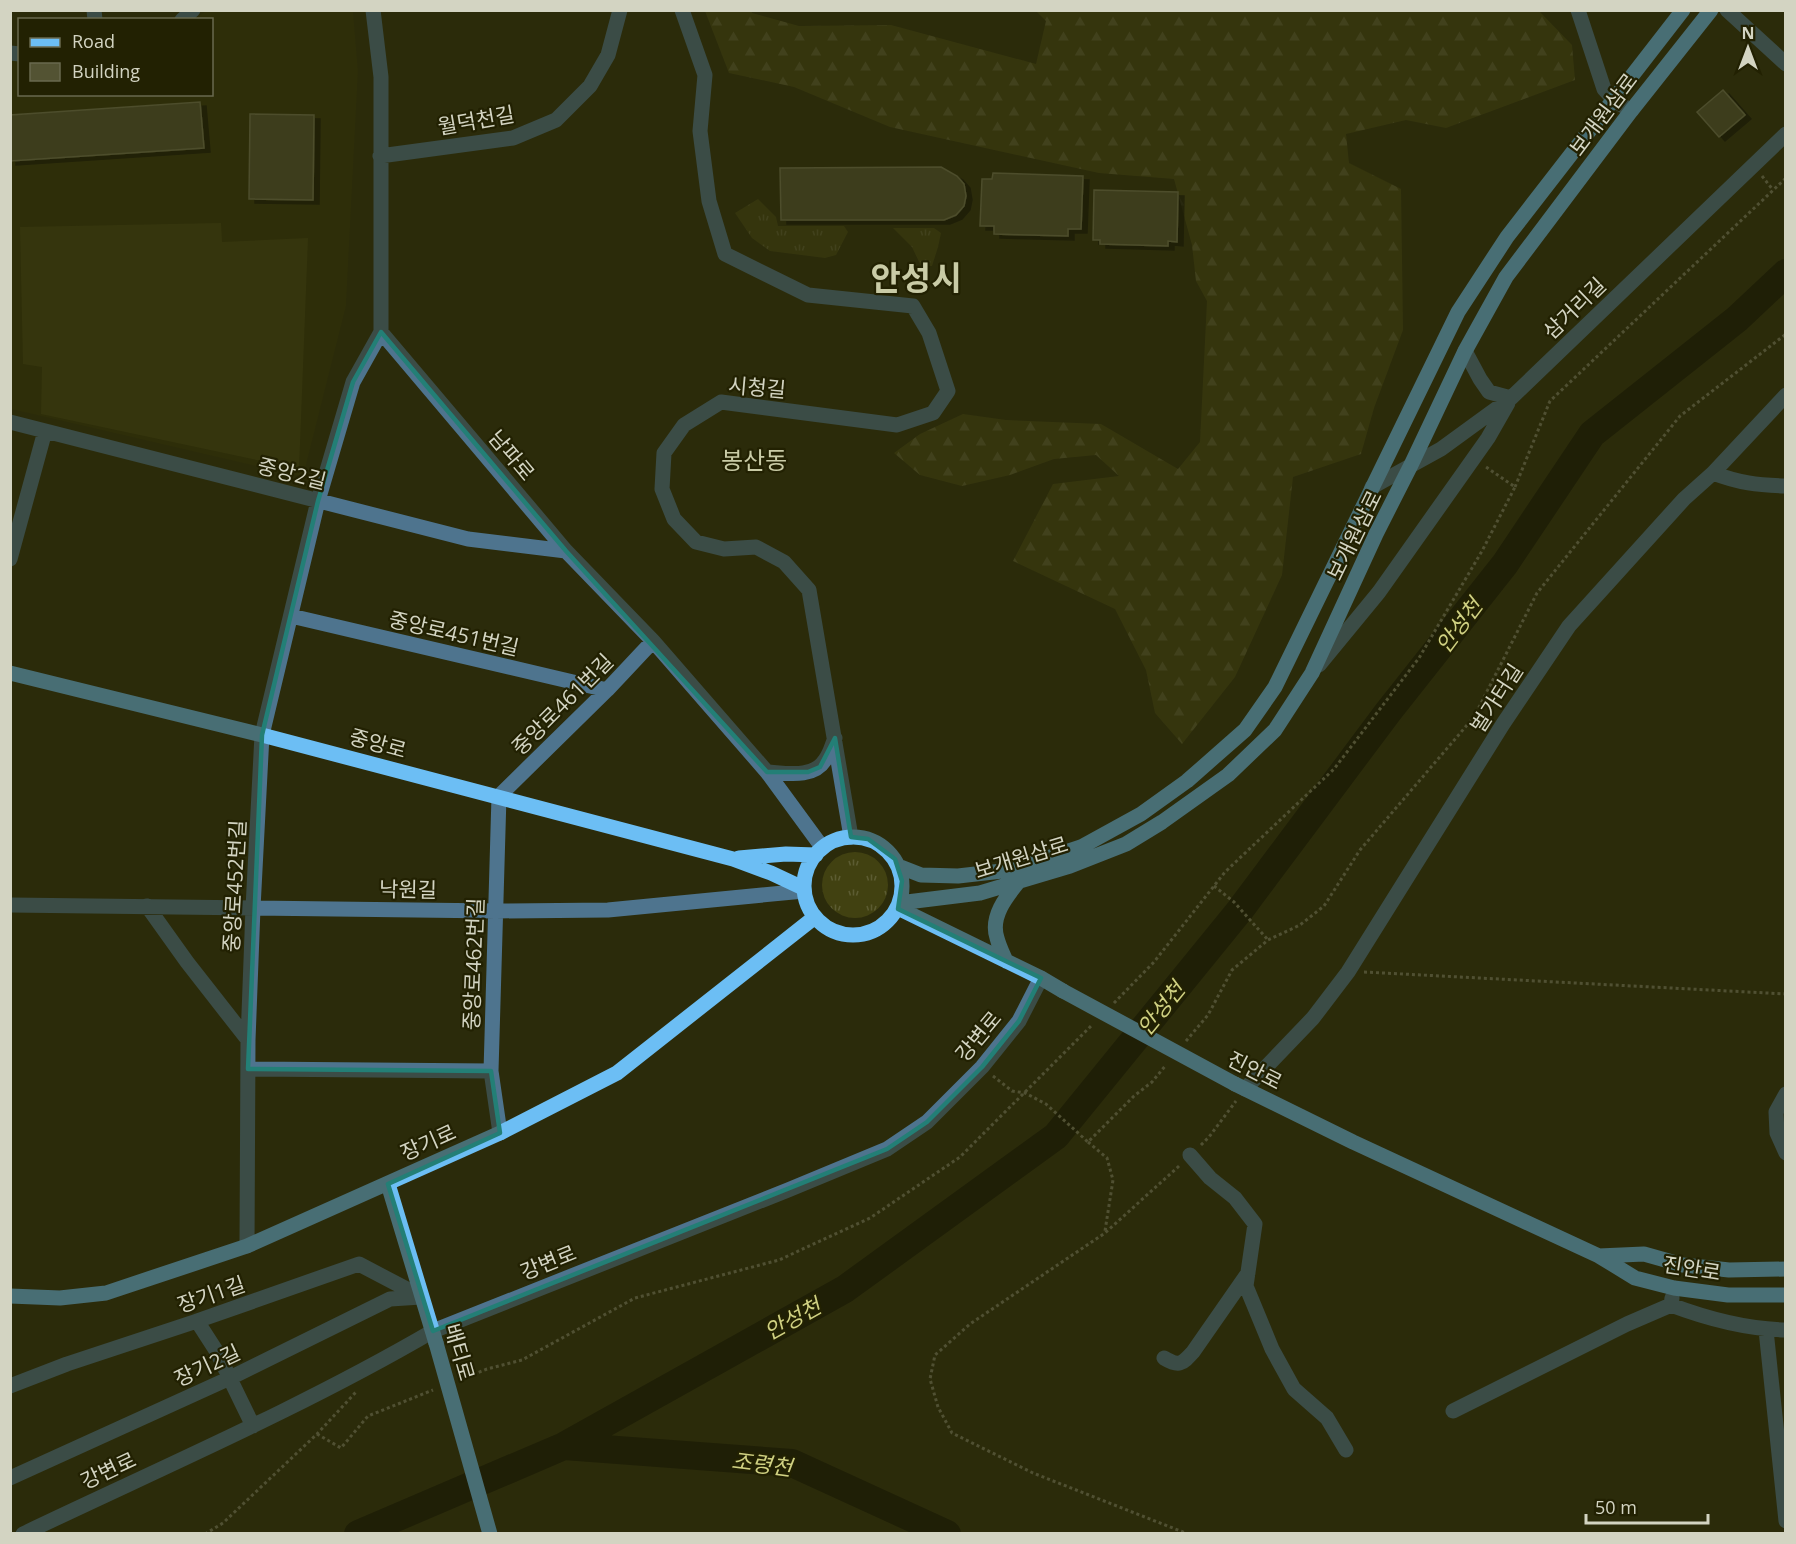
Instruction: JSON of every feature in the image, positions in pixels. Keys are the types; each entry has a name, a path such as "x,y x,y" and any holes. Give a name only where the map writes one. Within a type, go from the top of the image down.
{"main road":[{"name":"보개원삼로","path":"898,866 921,876 958,876 1011,870 1081,847 1140,814 1187,781 1245,730 1275,687 1458,312 1507,237 1683,10"},
{"name":"보개원삼로","path":"898,906 980,893 1070,866 1126,844 1162,822 1228,775 1275,730 1312,673 1376,534 1465,351 1506,277 1631,111 1711,10"},
{"name":"중앙로","path":"10,673 262,735 733,859 771,873 803,890"},
{"path":"851,837 868,839 884,847 898,866 902,875 903,892 898,906 887,922 873,932 856,936 841,934 826,928 807,904 803,890 805,873 819,851 836,840 851,837"},
{"name":"중앙로","path":"733,859 819,851"},
{"path":"1006,961 996,936 998,913 1007,895 1018,881"},
{"name":"진안로","path":"898,906 1041,978 1240,1086 1353,1142 1599,1256 1635,1278 1674,1288 1728,1295 1785,1295"},
{"name":"장기로","path":"10,1296 60,1298 106,1293 247,1246 500,1133 617,1073 815,917"},
{"name":"배티로","path":"388,1184 490,1533"},
{"name":"진안로","path":"1599,1256 1644,1254 1683,1265 1729,1270 1785,1269"}],"street":[{"path":"262,735 318,501 353,382 381,332 381,77 373,10"},
{"name":"월덕천길","path":"380,156 513,138 556,120 590,86 608,54 620,10"},
{"name":"시청길","path":"682,10 705,75 700,131 710,201 725,254 808,295 913,306 929,333 948,391 933,413 897,425 721,402 684,425 664,453 662,489 674,519 696,542 724,549 756,548 784,562 809,590 851,837"},
{"path":"1578,10 1604,89 1614,100 1631,111"},
{"path":"1727,10 1785,64"},
{"name":"삼거리길","path":"1372,487 1441,448 1511,398 1785,134"},
{"name":"남파로","path":"381,332 566,552 653,641 767,772 819,851"},
{"path":"1312,673 1379,592 1488,438 1511,398 1489,392 1479,379 1465,351"},
{"name":"벌가터길","path":"1240,1086 1313,1018 1348,972 1503,724 1569,626 1684,499 1713,473 1785,395"},
{"name":"중앙2길","path":"10,422 468,539 566,552"},
{"path":"10,559 45,431"},
{"path":"1713,473 1752,485 1785,486"},
{"name":"중앙로451번길","path":"291,616 607,690"},
{"name":"중앙로461번길","path":"499,796 607,690 653,641"},
{"name":"중앙로452번길","path":"247,1246 248,1040 262,735"},
{"path":"767,772 789,774 808,772 820,767 835,738"},
{"name":"중앙로462번길","path":"499,796 491,1071 500,1133"},
{"name":"낙원길","path":"10,905 496,911 608,910 803,890"},
{"name":"중앙로452번길","path":"147,906 248,1040"},
{"name":"강변로","path":"23,1533 253,1426 389,1357 434,1337 887,1149 927,1122 982,1067 1018,1021 1041,978"},
{"path":"248,1069 491,1071"},
{"path":"1785,1094 1776,1112 1778,1133 1785,1153"},
{"path":"1190,1155 1210,1178 1235,1198 1254,1224 1246,1286 1272,1349 1294,1389 1327,1418 1346,1450"},
{"name":"장기1길","path":"10,1386 67,1364 359,1264 421,1297"},
{"path":"1164,1358 1174,1364 1183,1362 1193,1352 1248,1273"},
{"path":"1671,1305 1674,1288"},
{"name":"장기2길","path":"10,1478 230,1378 390,1299 421,1297"},
{"path":"1453,1411 1627,1324 1671,1305 1707,1318 1766,1330 1785,1330"},
{"path":"197,1321 218,1352 253,1426"},
{"path":"1766,1330 1785,1521"}],"path":[{"path":"1515,487 1550,401 1785,178"},
{"path":"1180,1049 1208,1016 1232,970 1268,940 1300,925 1324,906 1360,850 1474,717 1536,592 1680,416 1785,334"},
{"path":"1214,886 1234,902 1268,940"},
{"path":"1348,972 1785,994"},
{"path":"1088,1142 1134,1096 1152,1082 1166,1065"},
{"path":"982,1067 1012,1091 1025,1093 1046,1104 1107,1158 1113,1180 1105,1233"},
{"path":"1188,1533 1033,1473 952,1433 938,1407 930,1379 935,1355 970,1324 1105,1233 1190,1155 1209,1137 1240,1086"},
{"path":"205,1533 223,1523 317,1434 357,1391"}],"highlighted area":[{"path":"381,332 566,551 767,772 808,772 820,767 835,738 851,837 868,839 895,859 902,881 898,909 1041,978 1019,1021 982,1067 927,1122 887,1149 433,1331 388,1184 500,1133 491,1071 248,1069 262,735 318,501 353,382"}],"shaded area":[{"path":"206,11 353,11 358,71 346,306 303,477 11,409 11,57 18,58 18,96 213,96 213,18 196,18"}],"green space":[{"path":"1035,10 1539,11 1572,45 1575,80 1446,128 1406,120 1346,134 1349,163 1401,189 1403,330 1374,408 1361,454 1293,477 1282,575 1235,677 1182,744 1155,713 1146,670 1115,609 1013,561 1053,484 1119,476 1096,455 1054,459 1010,475 962,486 920,475 894,453 920,434 963,414 1006,420 1101,424 1178,469 1200,442 1207,301 1196,281 1192,245 1174,179 1099,173 890,127 794,87 729,73 705,11 751,11 799,26 891,25 1036,64 1046,21"},
{"path":"758,199 776,217 778,226 844,226 848,232 836,255 825,258 770,251 752,238 735,213"},
{"path":"221,223 222,242 308,238 299,469 41,414 42,367 23,364 20,227"},
{"path":"893,228 934,228 941,233 932,266 921,266 912,247"},
{"path":"855,852 868,855 878,862 885,872 888,885 885,898 878,908 868,915 855,918 842,915 832,908 825,898 822,885 825,872 832,862 842,855"}],"building":[{"path":"1723,90 1745,115 1719,137 1697,112"},
{"path":"200,102 204,148 10,161 10,115"},
{"path":"250,114 314,115 313,200 249,199"},
{"path":"941,167 957,176 964,184 966,196 964,206 956,215 944,220 781,220 780,168"},
{"path":"993,173 1083,176 1081,229 1068,229 1068,236 994,234 994,226 980,226 982,179 992,179"},
{"path":"1094,190 1178,192 1177,242 1168,241 1168,246 1100,244 1100,240 1093,240"}],"waterway":[{"name":"안성천","path":"358,1534 564,1446 845,1289 1056,1136 1240,910 1388,712 1505,564 1592,434 1737,319 1786,273"},
{"name":"조령천","path":"564,1446 792,1463 947,1534"}],"district":[{"name":"안성시","path":"916,277"},
{"name":"봉산동","path":"754,459"}]}
